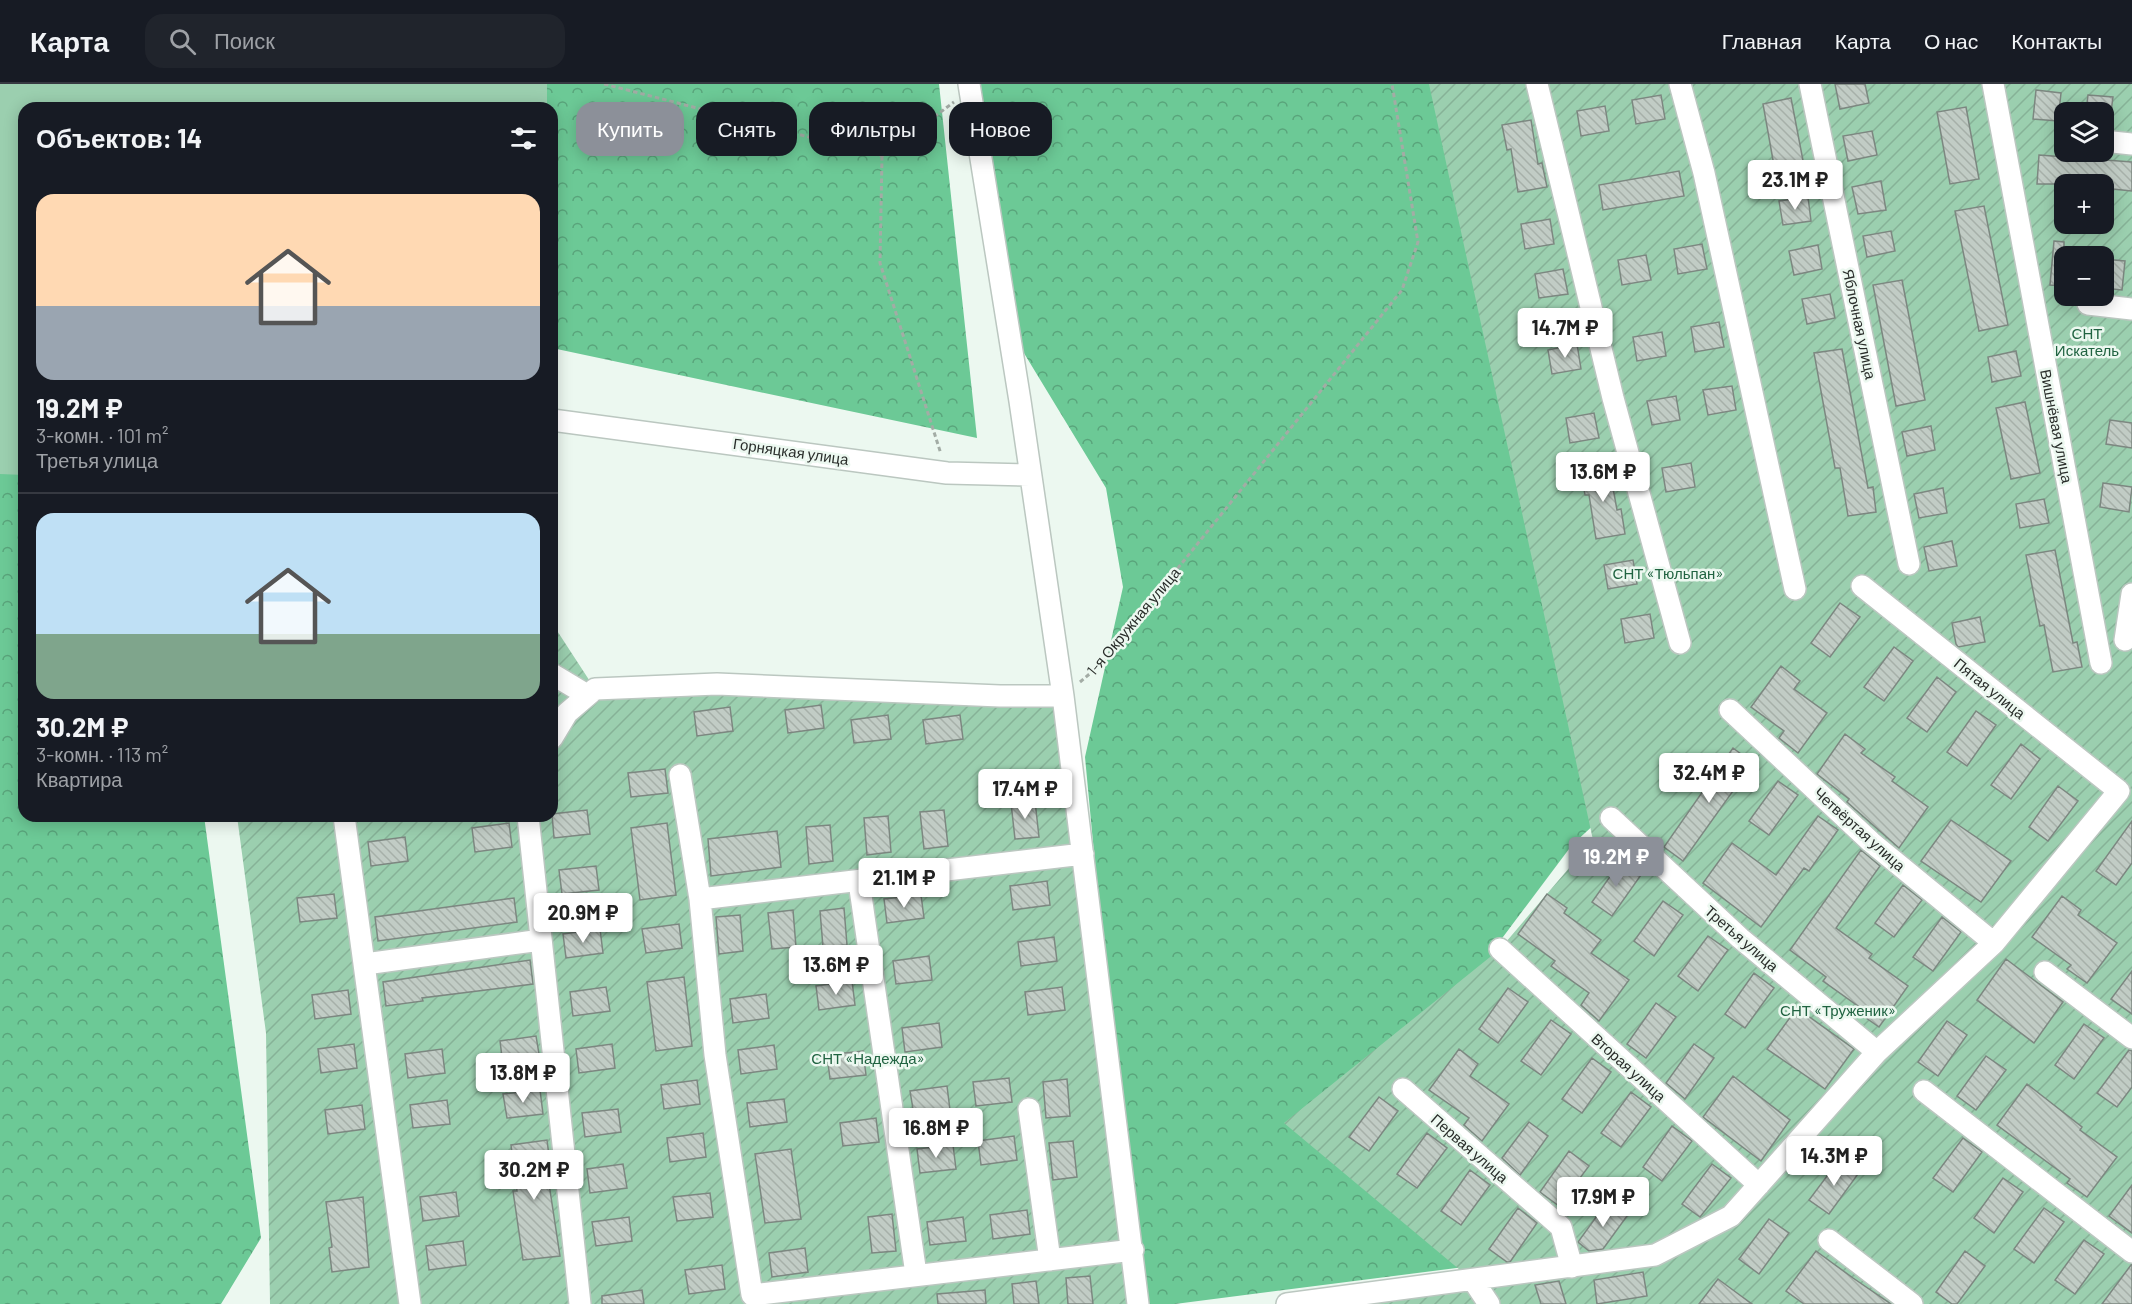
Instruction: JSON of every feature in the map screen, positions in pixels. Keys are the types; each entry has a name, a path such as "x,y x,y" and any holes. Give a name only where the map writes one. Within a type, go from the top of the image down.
{"street":[{"path":"1537,84 1613,398 1680,644"},
{"path":"1680,84 1704,173 1795,589"},
{"name":"Яблочная улица","path":"1810,84 1909,564"},
{"name":"Вишнёвая улица","path":"1993,84 2101,663"},
{"path":"970,87 1063,696 1138,1304"},
{"path":"2114,142 2132,144"},
{"path":"2106,306 2132,309"},
{"name":"Горняцкая улица","path":"558,421 947,473 1030,475"},
{"name":"Пятая улица","path":"1862,586 2119,791 1994,943"},
{"path":"2126,640 2132,594"},
{"path":"558,678 587,695"},
{"path":"558,728 567,713 595,689 717,684 1000,696 1063,696"},
{"name":"Четвёртая улица","path":"1730,710 1871,842 1994,943"},
{"path":"680,775 700,899 715,1055 752,1295 1133,1250"},
{"name":"Третья улица","path":"1611,818 1740,938 1877,1052"},
{"path":"345,822 410,1304"},
{"path":"529,822 580,1304"},
{"path":"700,899 1083,854"},
{"path":"859,882 916,1274"},
{"path":"365,964 541,940"},
{"path":"1298,1303 1655,1255 1731,1216 1877,1052 1994,943"},
{"name":"Вторая улица","path":"1500,949 1759,1185"},
{"path":"2045,972 2132,1038"},
{"name":"Первая улица","path":"1403,1089 1561,1227 1572,1267"},
{"path":"1924,1091 2132,1252"},
{"path":"1029,1109 1050,1260"},
{"path":"1829,1239 1912,1304"},
{"path":"1473,1280 1489,1304"}],"path":[{"path":"604,84 809,137"},
{"name":"1-я Окружная улица","path":"1063,696 1099,666 1402,290 1418,243 1392,84"},
{"path":"937,113 970,87"},
{"path":"882,156 880,263 947,473"}],"green space":[{"path":"0,84 939,84 977,438 558,349 558,102 18,102 18,822 205,822 261,1238 221,1304 0,1304"},
{"path":"0,84 547,84 547,102 18,102 18,475 0,474"},
{"path":"980,84 1449,84 1718,710 1572,845 1497,945 1472,1266 1175,1304 1147,1304 1108,1002 1085,757 1123,587 1106,488 1016,340 990,156 1052,156 1052,102 983,102"},
{"path":"1429,84 2132,84 2132,1304 1320,1304 1472,1280 1284,1123 1500,949 1593,840"},
{"name":"СНТ «Надежда»","path":"558,632 595,689 1063,696 1138,1304 270,1304 266,1033 238,822 558,822"}],"building":[{"path":"1835,84 1865,84 1869,103 1840,109"},
{"path":"2036,90 2061,93 2060,102 2054,102 2054,121 2033,119"},
{"path":"1661,95 1665,119 1636,124 1632,100"},
{"path":"2088,95 2113,97 2112,102 2087,102"},
{"path":"1791,98 1805,171 1776,177 1763,104"},
{"path":"1605,106 1609,131 1581,136 1577,111"},
{"path":"1966,107 1979,179 1950,184 1937,112"},
{"path":"1531,120 1538,164 1542,163 1547,187 1518,192 1511,149 1507,150 1502,125"},
{"path":"1872,131 1877,155 1848,161 1843,136"},
{"path":"2039,155 2054,156 2054,162 2132,162 2132,191 2114,189 2114,174 2054,174 2054,184 2037,184"},
{"path":"1679,171 1684,196 1603,210 1599,185"},
{"path":"1881,181 1886,210 1858,214 1852,187"},
{"path":"1808,197 1811,221 1783,225 1779,201"},
{"path":"1984,206 2008,325 1979,331 1955,211"},
{"path":"1550,219 1554,244 1525,249 1521,224"},
{"path":"1891,231 1895,251 1867,257 1863,236"},
{"path":"2054,241 2064,242 2064,246 2054,246 2054,285 2050,285"},
{"path":"1702,244 1707,269 1678,274 1674,249"},
{"path":"1818,245 1822,269 1794,275 1789,251"},
{"path":"1646,255 1651,280 1622,285 1618,260"},
{"path":"2114,260 2125,261 2122,290 2114,289"},
{"path":"1563,269 1568,294 1539,298 1535,274"},
{"path":"1902,280 1925,400 1896,406 1873,285"},
{"path":"1830,294 1835,318 1807,324 1802,299"},
{"path":"1719,322 1724,347 1695,352 1691,327"},
{"path":"1662,332 1666,356 1637,361 1633,337"},
{"path":"1577,344 1581,369 1552,374 1548,350"},
{"path":"1842,349 1868,488 1873,487 1876,512 1848,516 1840,468 1835,468 1814,353"},
{"path":"2016,351 2021,376 1992,382 1988,357"},
{"path":"1732,386 1736,410 1708,415 1703,390"},
{"path":"1676,396 1680,420 1652,425 1647,401"},
{"path":"2025,402 2040,473 2011,479 1996,408"},
{"path":"1594,413 1599,438 1570,443 1566,418"},
{"path":"2110,420 2132,423 2132,448 2106,444"},
{"path":"1931,426 1935,450 1907,456 1902,432"},
{"path":"1691,463 1695,487 1666,492 1662,468"},
{"path":"1609,466 1617,510 1621,509 1625,534 1596,539 1589,495 1585,495 1581,471"},
{"path":"2103,483 2132,487 2129,512 2100,507"},
{"path":"1943,488 1947,513 1919,518 1914,494"},
{"path":"2044,499 2049,523 2020,528 2016,504"},
{"path":"1952,541 1957,566 1929,571 1924,547"},
{"path":"2055,550 2073,643 2077,642 2082,667 2053,672 2044,625 2040,626 2026,555"},
{"path":"1633,560 1637,584 1608,589 1604,565"},
{"path":"1840,603 1860,617 1830,657 1811,643"},
{"path":"1650,614 1654,638 1625,643 1621,619"},
{"path":"1980,617 1985,642 1958,647 1952,623"},
{"path":"1894,647 1913,661 1884,701 1864,687"},
{"path":"1781,666 1800,681 1794,689 1827,713 1798,753 1779,738 1784,731 1751,707"},
{"path":"1937,677 1956,692 1927,732 1907,718"},
{"path":"821,705 824,728 788,733 785,710"},
{"path":"730,707 733,731 697,736 694,712"},
{"path":"1976,711 1996,725 1967,766 1947,752"},
{"path":"888,715 891,739 854,743 851,720"},
{"path":"960,715 963,739 926,744 923,720"},
{"path":"1845,734 1865,749 1861,753 1895,777 1892,781 1928,807 1899,848 1847,802 1849,799 1817,774"},
{"path":"2021,744 2040,759 2011,799 1991,785"},
{"path":"1733,748 1753,763 1683,861 1664,847"},
{"path":"665,769 668,793 631,797 628,773"},
{"path":"1778,781 1798,795 1769,835 1749,821"},
{"path":"2058,786 2078,801 2048,841 2029,827"},
{"path":"1035,801 1039,837 1015,839 1011,803"},
{"path":"587,810 590,834 554,838 553,822 558,822 558,813"},
{"path":"944,810 948,846 924,849 920,812"},
{"path":"888,816 891,852 867,855 864,818"},
{"path":"1818,816 1838,830 1809,871 1804,868 1761,927 1703,883 1732,843 1776,875"},
{"path":"1951,820 2011,861 1981,902 1921,861"},
{"path":"2132,821 2132,863 2116,885 2096,871"},
{"path":"509,823 512,847 475,852 472,828"},
{"path":"667,823 676,895 640,900 631,828"},
{"path":"830,825 833,861 809,864 806,827"},
{"path":"777,831 781,867 711,876 708,839"},
{"path":"405,837 408,861 371,866 368,842"},
{"path":"1861,850 1880,866 1836,928 1872,954 1869,958 1908,986 1879,1027 1859,1013 1862,1009 1823,981 1826,977 1790,950"},
{"path":"1621,861 1641,875 1612,916 1592,902"},
{"path":"596,866 599,890 562,894 559,870"},
{"path":"1047,881 1050,905 1013,910 1010,886"},
{"path":"1903,885 1922,900 1894,937 1875,923"},
{"path":"334,894 337,918 300,922 297,898"},
{"path":"1547,894 1567,908 1564,913 1601,940 1591,953 1629,980 1599,1021 1581,1005 1589,993 1551,966 1555,961 1518,934"},
{"path":"921,895 924,918 887,923 884,899"},
{"path":"2062,896 2081,910 2078,915 2117,943 2087,983 2067,969 2071,965 2032,937"},
{"path":"514,898 517,922 378,941 375,917"},
{"path":"1663,901 1683,915 1654,956 1634,941"},
{"path":"844,908 847,945 823,947 820,911"},
{"path":"793,910 796,947 772,949 768,913"},
{"path":"740,915 743,951 719,954 716,917"},
{"path":"1942,917 1961,932 1933,971 1913,957"},
{"path":"679,924 682,948 646,953 642,929"},
{"path":"600,929 603,953 566,958 563,934"},
{"path":"1708,936 1728,950 1698,991 1678,976"},
{"path":"1054,937 1057,961 1021,966 1018,942"},
{"path":"929,956 932,980 896,984 893,961"},
{"path":"2006,959 2063,1002 2034,1043 1977,1000"},
{"path":"530,960 533,984 422,998 423,1001 386,1006 383,982"},
{"path":"2132,971 2132,1014 2111,999"},
{"path":"1754,973 1774,988 1745,1028 1725,1014"},
{"path":"684,977 692,1046 656,1051 647,982"},
{"path":"852,981 855,1005 819,1010 816,986"},
{"path":"606,987 610,1011 573,1016 570,992"},
{"path":"1062,987 1065,1010 1028,1015 1025,992"},
{"path":"1508,988 1528,1002 1498,1043 1479,1029"},
{"path":"348,990 351,1014 315,1019 312,995"},
{"path":"766,994 769,1018 733,1023 730,999"},
{"path":"1656,1003 1676,1017 1646,1058 1627,1044"},
{"path":"1797,1008 1854,1049 1825,1089 1767,1049"},
{"path":"1551,1020 1571,1034 1541,1075 1521,1061"},
{"path":"1947,1021 1967,1035 1938,1076 1918,1062"},
{"path":"939,1023 942,1047 905,1052 902,1028"},
{"path":"2084,1024 2104,1038 2074,1079 2055,1065"},
{"path":"536,1036 540,1060 503,1065 500,1041"},
{"path":"354,1044 357,1068 321,1073 318,1049"},
{"path":"612,1044 615,1068 579,1073 576,1049"},
{"path":"1694,1044 1714,1058 1685,1099 1666,1083"},
{"path":"774,1045 777,1069 741,1074 738,1050"},
{"path":"442,1049 445,1073 408,1078 405,1054"},
{"path":"1459,1049 1478,1064 1470,1076 1509,1104 1482,1141 1464,1125 1469,1118 1429,1090"},
{"path":"2129,1050 2132,1051 2132,1087 2117,1107 2097,1093"},
{"path":"863,1051 866,1075 830,1079 827,1055"},
{"path":"1986,1056 2006,1070 1976,1110 1957,1096"},
{"path":"1592,1058 1611,1072 1582,1113 1562,1099"},
{"path":"1733,1076 1790,1120 1761,1161 1703,1117"},
{"path":"1009,1078 1012,1102 976,1106 973,1082"},
{"path":"1067,1079 1070,1116 1046,1118 1043,1082"},
{"path":"697,1080 700,1104 664,1109 661,1085"},
{"path":"2027,1084 2082,1127 2080,1130 2117,1157 2087,1197 2067,1183 2070,1179 1997,1125"},
{"path":"947,1086 950,1110 914,1115 910,1091"},
{"path":"540,1090 543,1114 507,1118 503,1094"},
{"path":"1631,1092 1651,1107 1621,1147 1601,1133"},
{"path":"1379,1097 1398,1111 1369,1151 1349,1137"},
{"path":"784,1099 787,1122 750,1127 747,1103"},
{"path":"447,1100 450,1124 413,1128 410,1105"},
{"path":"362,1105 365,1129 328,1134 325,1110"},
{"path":"618,1109 621,1132 585,1137 582,1113"},
{"path":"876,1118 879,1142 843,1146 840,1123"},
{"path":"1529,1122 1548,1136 1520,1175 1502,1158"},
{"path":"1672,1126 1692,1141 1662,1181 1643,1167"},
{"path":"703,1133 706,1157 670,1162 667,1138"},
{"path":"1427,1133 1447,1148 1417,1188 1397,1174"},
{"path":"1014,1136 1017,1160 981,1165 978,1141"},
{"path":"1963,1138 1982,1152 1953,1192 1933,1178"},
{"path":"547,1140 550,1164 546,1164 560,1256 523,1260 513,1191 517,1191 511,1145"},
{"path":"1073,1141 1077,1177 1053,1180 1049,1143"},
{"path":"953,1145 956,1169 920,1173 917,1149"},
{"path":"791,1149 801,1219 765,1223 755,1154"},
{"path":"1569,1151 1589,1166 1559,1206 1540,1192"},
{"path":"1839,1160 1858,1174 1829,1214 1809,1200"},
{"path":"623,1164 627,1188 590,1193 587,1169"},
{"path":"1712,1164 1731,1178 1700,1217 1682,1204"},
{"path":"1470,1170 1490,1185 1461,1225 1441,1211"},
{"path":"2003,1178 2023,1192 1994,1233 1974,1218"},
{"path":"2132,1185 2132,1233 2109,1216"},
{"path":"456,1192 459,1216 423,1221 420,1197"},
{"path":"710,1193 713,1217 677,1221 673,1197"},
{"path":"363,1197 369,1267 332,1272 329,1248 332,1247 326,1202"},
{"path":"1607,1202 1627,1216 1603,1249 1589,1251 1578,1242"},
{"path":"1518,1208 1537,1223 1510,1262 1507,1262 1489,1249"},
{"path":"2044,1208 2064,1222 2034,1263 2014,1249"},
{"path":"1027,1210 1030,1234 993,1239 990,1215"},
{"path":"892,1214 896,1251 872,1253 868,1217"},
{"path":"629,1217 632,1241 596,1246 592,1222"},
{"path":"963,1217 966,1241 930,1245 927,1222"},
{"path":"1769,1219 1789,1233 1759,1274 1739,1259"},
{"path":"2084,1240 2104,1254 2075,1294 2055,1280"},
{"path":"463,1241 466,1265 429,1270 426,1246"},
{"path":"805,1248 808,1272 772,1277 769,1253"},
{"path":"1816,1251 1891,1304 1804,1304 1786,1291"},
{"path":"1965,1251 1985,1266 1957,1304 1952,1304 1936,1292"},
{"path":"722,1265 725,1289 689,1294 685,1270"},
{"path":"2131,1265 2132,1304 2102,1304"},
{"path":"1643,1272 1647,1296 1597,1304 1594,1280"},
{"path":"1090,1276 1093,1304 1068,1304 1066,1278"},
{"path":"1718,1279 1737,1293 1752,1304 1699,1304"},
{"path":"1036,1281 1039,1304 1014,1304 1012,1284"},
{"path":"1559,1281 1566,1304 1541,1304 1535,1285"},
{"path":"642,1290 644,1304 602,1304 602,1296"},
{"path":"985,1290 986,1304 938,1304 937,1294"}],"park label":[{"name":"СНТ Искатель","path":"2087,342"},
{"name":"СНТ «Тюльпан»","path":"1668,573"},
{"name":"СНТ «Труженик»","path":"1838,1010"}]}
